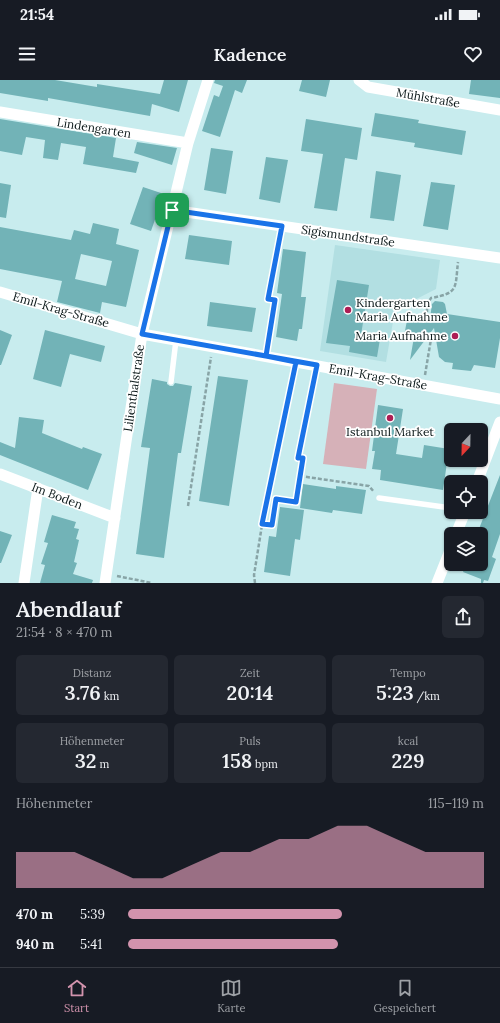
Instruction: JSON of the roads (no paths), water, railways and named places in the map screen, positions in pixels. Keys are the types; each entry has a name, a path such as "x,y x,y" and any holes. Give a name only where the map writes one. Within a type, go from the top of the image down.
{"street":[{"name":"Lilienthalstraße","path":"106,579 142,334 188,143 208,80"},
{"name":"Mühlstraße","path":"359,80 368,88 500,110"},
{"name":"Lindengarten","path":"0,112 188,143"},
{"name":"Sigismundstraße","path":"172,210 500,258"},
{"name":"Emil-Krag-Straße","path":"0,292 142,334 500,399"},
{"path":"479,475 500,422"},
{"name":"Im Boden","path":"0,474 115,518"},
{"path":"24,583 38,488"},
{"path":"437,583 444,566"}],"lane":[{"path":"171,382 176,340"},
{"path":"298,458 317,365"},
{"path":"379,498 444,507"}],"place":[{"name":"Kindergarten Maria Aufnahme","path":"348,310"},
{"name":"Maria Aufnahme","path":"455,336"},
{"name":"Istanbul Market","path":"390,418"}]}
